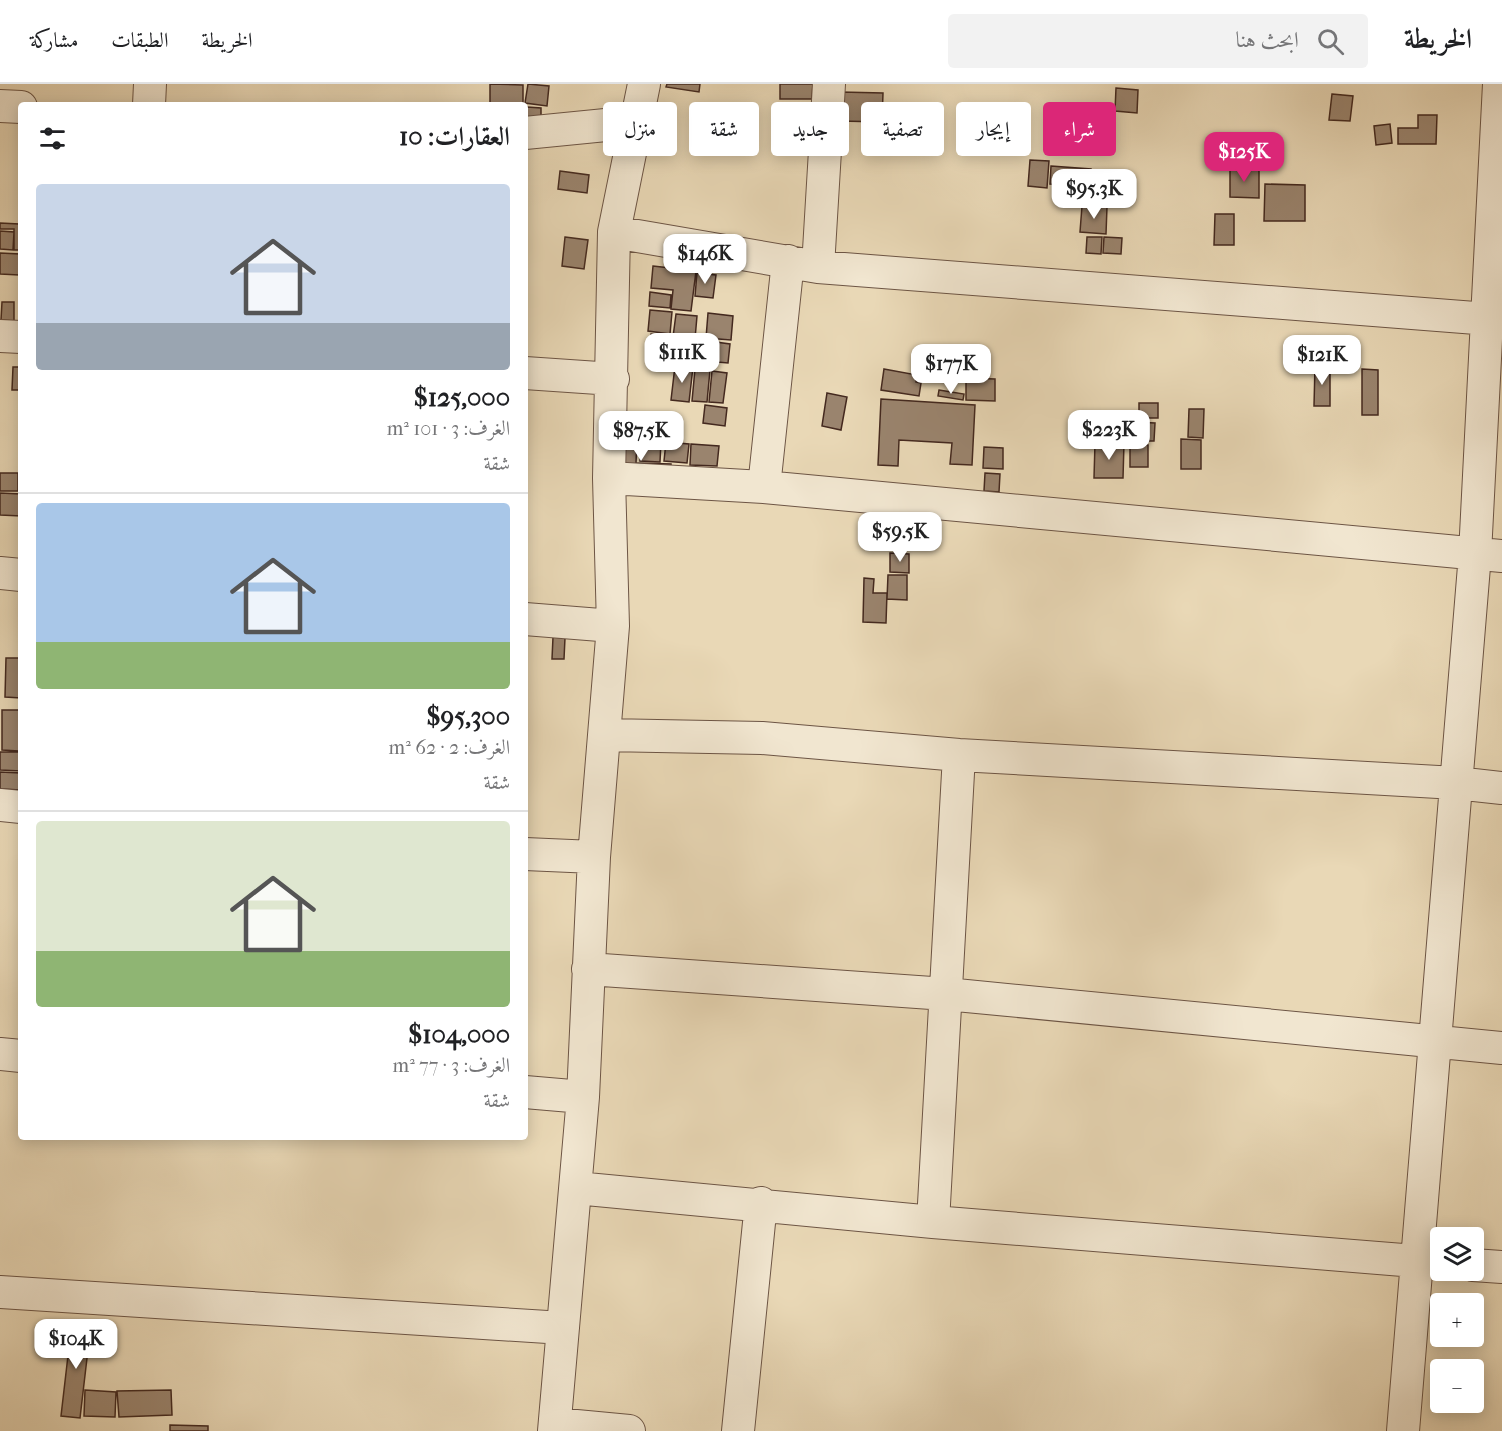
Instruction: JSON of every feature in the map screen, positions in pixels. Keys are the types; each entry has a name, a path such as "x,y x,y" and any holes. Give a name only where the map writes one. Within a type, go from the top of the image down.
{"street":[{"path":"149,102 150,84"},
{"path":"640,102 644,84"},
{"path":"764,487 803,264 829,84"},
{"path":"1403,1431 1429,1262 1435,1042 1456,783 1488,555 1499,84"},
{"path":"0,106 18,107"},
{"path":"528,133 603,125"},
{"path":"628,1431 554,1428 583,1097 594,857 613,626 609,478 614,232 629,156"},
{"path":"614,232 803,264 1494,320"},
{"path":"0,336 18,337"},
{"path":"528,373 612,379"},
{"path":"609,478 764,487 1488,555"},
{"path":"0,573 18,575"},
{"path":"528,619 613,626"},
{"path":"605,735 762,738 959,755 1456,783 1502,788"},
{"path":"933,1222 959,755"},
{"path":"0,805 18,807"},
{"path":"528,854 594,857"},
{"path":"588,969 946,994 1502,1048"},
{"path":"0,1054 18,1056"},
{"path":"528,1092 583,1097"},
{"path":"576,1188 761,1203 933,1222 1429,1262"},
{"path":"738,1431 761,1203"},
{"path":"1484,1266 1502,1267"},
{"path":"0,1292 563,1328"}],"building":[{"path":"490,84 523,85 523,102 490,102"},
{"path":"528,84 549,86 547,106 525,102"},
{"path":"667,84 700,84 699,92 666,87"},
{"path":"780,84 813,84 812,99 780,99"},
{"path":"1116,88 1138,90 1137,113 1116,111"},
{"path":"840,92 883,93 883,102 861,102 861,122 849,121 849,102 840,102"},
{"path":"1332,94 1353,96 1350,121 1329,120"},
{"path":"528,107 541,108 541,123 528,122"},
{"path":"1418,115 1437,115 1436,144 1398,144 1398,128 1418,128"},
{"path":"1390,124 1392,143 1376,145 1374,126"},
{"path":"1030,160 1049,161 1047,188 1028,186"},
{"path":"1051,166 1091,169 1090,187 1050,184"},
{"path":"1230,167 1259,168 1259,198 1230,197"},
{"path":"560,171 589,175 587,193 558,189"},
{"path":"1265,184 1305,185 1305,221 1264,221"},
{"path":"1082,206 1107,207 1106,234 1080,232"},
{"path":"1215,214 1234,214 1234,245 1214,245"},
{"path":"0,223 18,224 18,250 14,250 14,229 0,229"},
{"path":"0,231 14,232 13,250 0,249"},
{"path":"565,237 588,240 584,269 562,266"},
{"path":"1087,237 1102,237 1101,254 1086,253"},
{"path":"1104,237 1122,238 1121,254 1103,253"},
{"path":"0,253 18,254 18,275 0,274"},
{"path":"653,266 696,271 691,311 671,309 673,290 651,288"},
{"path":"697,273 716,275 713,298 695,296"},
{"path":"650,292 671,295 670,308 649,306"},
{"path":"2,302 14,302 14,321 1,320"},
{"path":"650,310 672,312 670,334 648,331"},
{"path":"708,313 733,316 731,340 706,338"},
{"path":"676,314 697,316 695,339 673,337"},
{"path":"651,334 673,337 670,365 649,363"},
{"path":"708,341 730,344 728,363 706,361"},
{"path":"682,346 705,348 702,367 680,364"},
{"path":"675,366 693,367 689,402 671,400"},
{"path":"1315,366 1330,367 1330,406 1314,406"},
{"path":"13,367 18,367 18,390 12,390"},
{"path":"695,369 710,370 707,402 692,401"},
{"path":"884,369 917,375 916,382 921,383 919,396 881,390"},
{"path":"1362,369 1378,370 1378,415 1362,415"},
{"path":"712,371 727,373 723,403 709,402"},
{"path":"966,378 995,379 995,401 966,400"},
{"path":"939,390 964,394 963,400 938,396"},
{"path":"827,393 847,397 841,430 822,426"},
{"path":"881,399 975,405 972,465 950,464 952,443 899,440 898,466 878,465"},
{"path":"1139,403 1158,403 1158,418 1139,418"},
{"path":"705,405 727,408 725,426 703,423"},
{"path":"1189,409 1204,409 1203,438 1188,437"},
{"path":"1099,417 1129,418 1128,442 1098,441"},
{"path":"1133,422 1155,423 1154,441 1133,441"},
{"path":"625,438 637,439 636,463 671,464 671,475 624,473"},
{"path":"1181,439 1201,440 1201,469 1181,469"},
{"path":"641,440 661,441 660,462 640,461"},
{"path":"666,442 689,444 687,463 664,461"},
{"path":"1095,443 1124,443 1123,478 1094,478"},
{"path":"691,444 719,446 717,466 690,465"},
{"path":"1130,445 1148,445 1148,467 1130,467"},
{"path":"984,447 1003,448 1003,469 983,468"},
{"path":"0,473 18,473 18,491 0,491"},
{"path":"985,473 1000,474 999,492 984,491"},
{"path":"0,493 18,494 18,516 0,515"},
{"path":"890,553 909,554 909,573 890,572"},
{"path":"888,575 907,575 907,600 887,599"},
{"path":"864,578 874,579 873,593 887,593 886,623 863,622"},
{"path":"553,637 565,638 564,659 552,659"},
{"path":"6,658 18,658 18,698 5,697"},
{"path":"2,710 18,710 18,751 2,750"},
{"path":"0,752 18,752 18,771 0,770"},
{"path":"0,772 18,773 18,790 0,789"},
{"path":"72,1321 91,1324 80,1418 61,1416"},
{"path":"85,1390 116,1392 115,1417 84,1416"},
{"path":"171,1390 172,1415 119,1417 117,1391"},
{"path":"170,1425 208,1426 208,1431 170,1431"}]}
